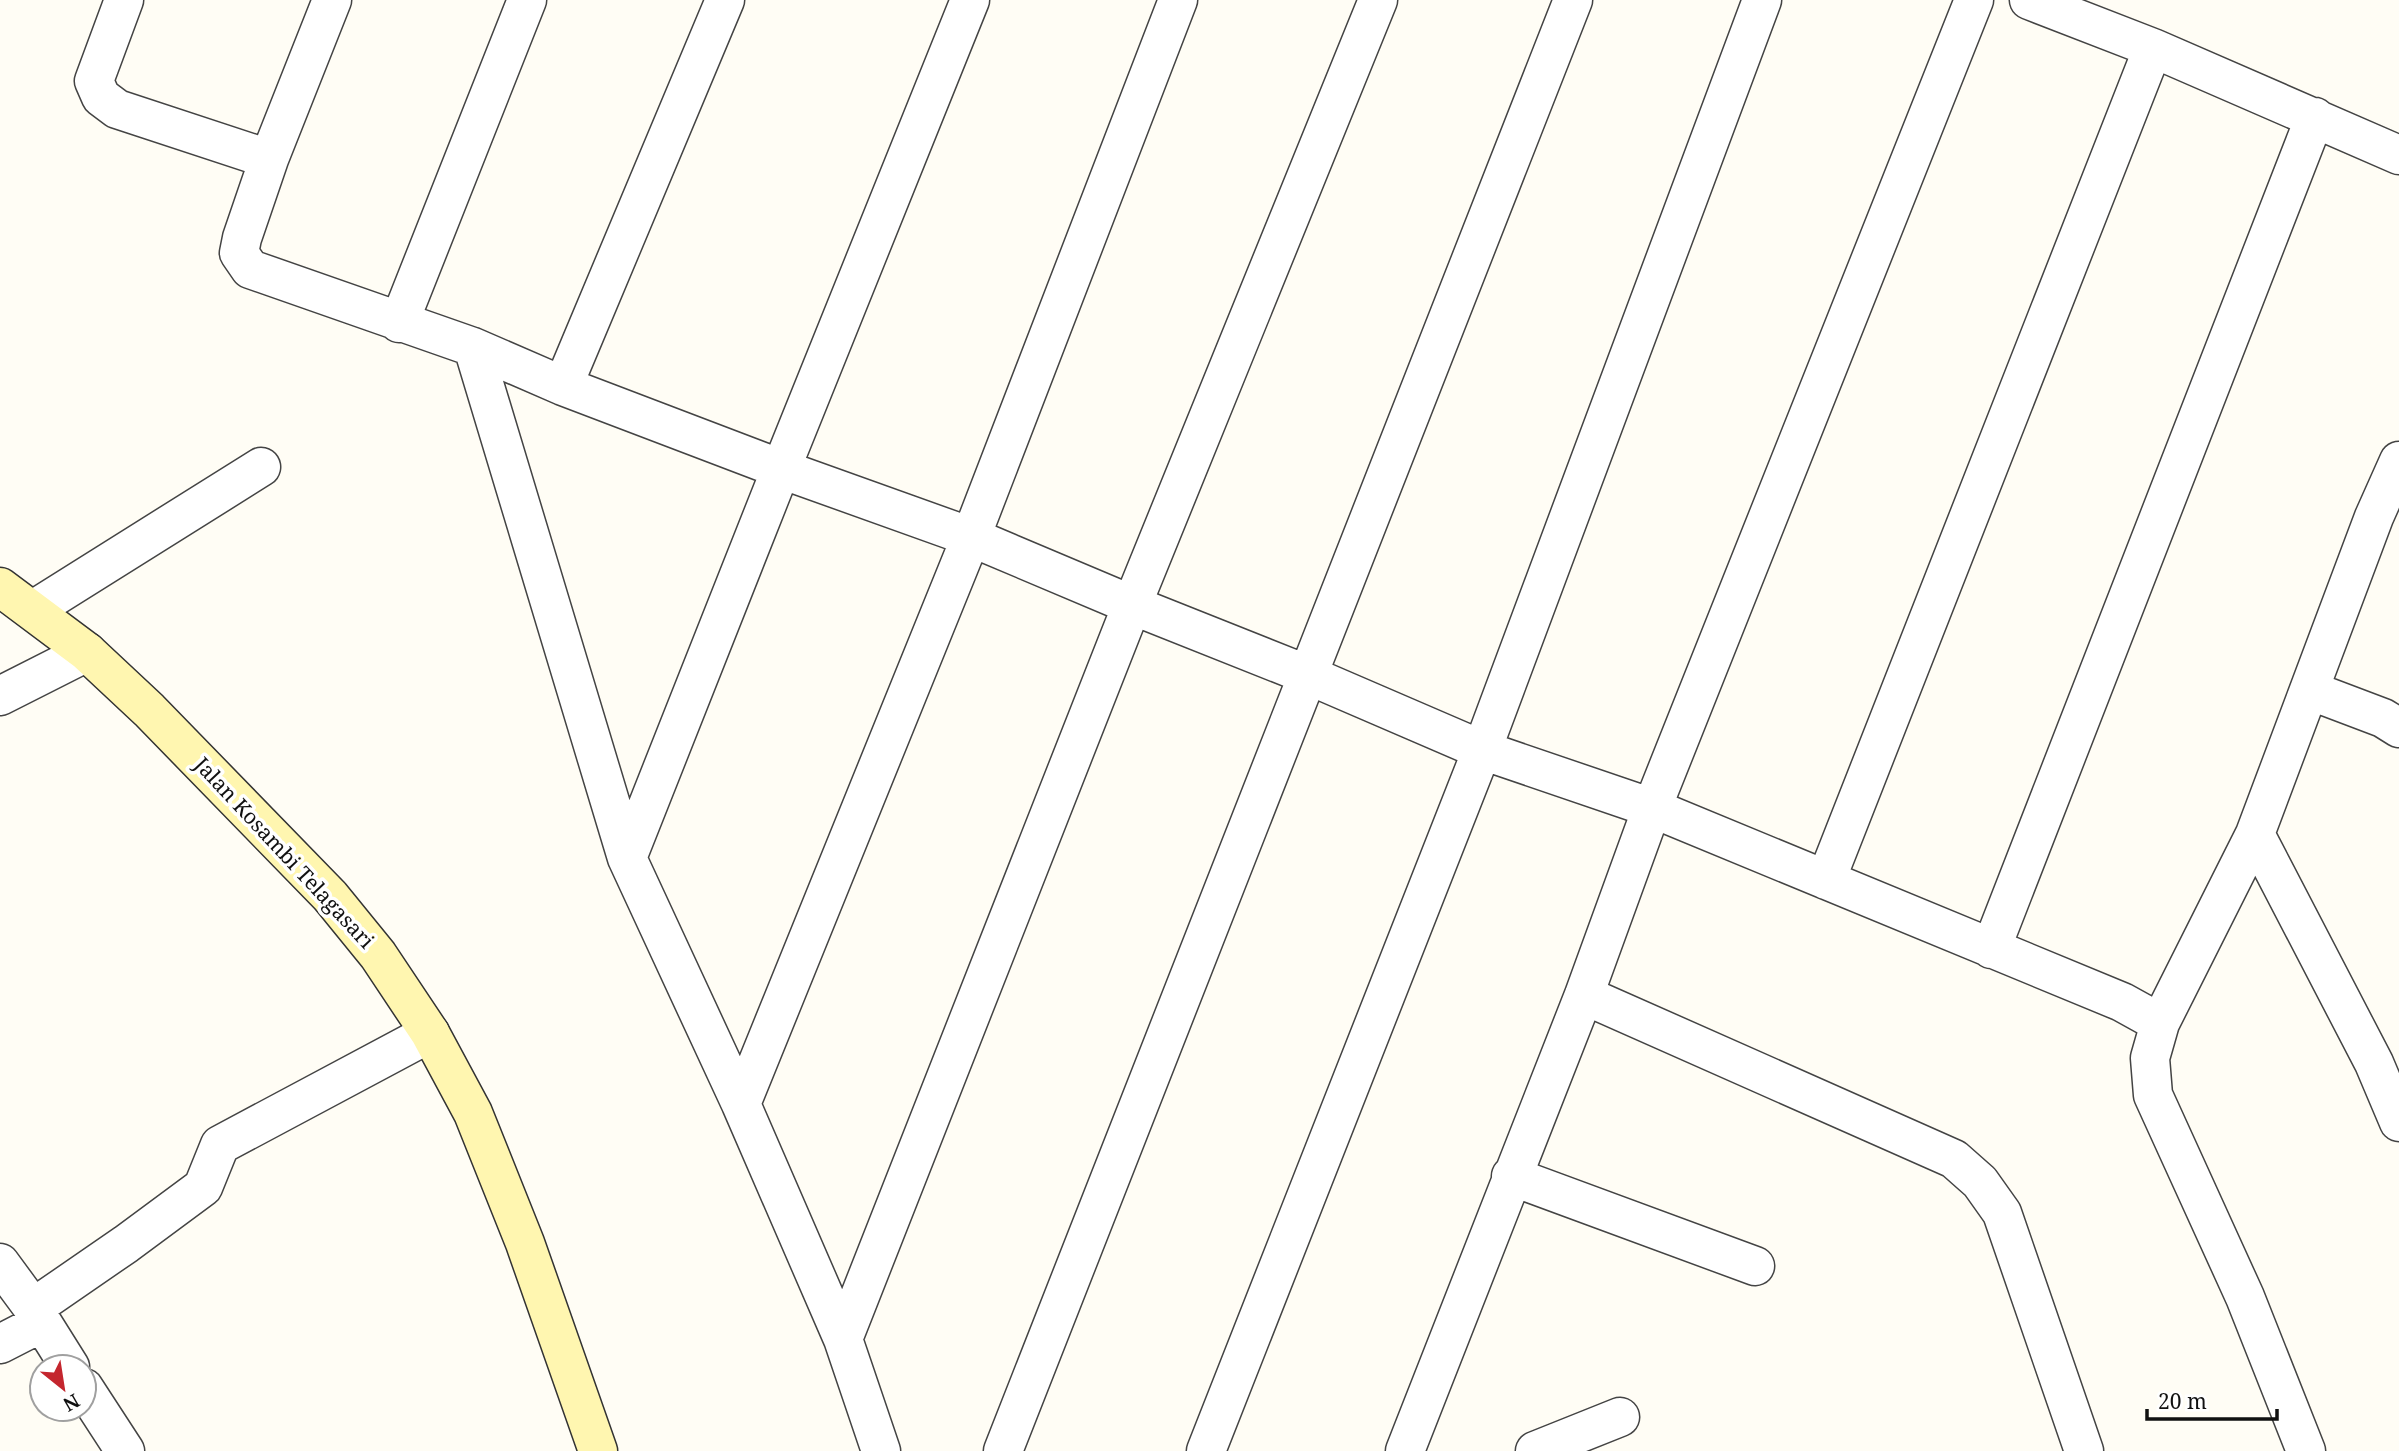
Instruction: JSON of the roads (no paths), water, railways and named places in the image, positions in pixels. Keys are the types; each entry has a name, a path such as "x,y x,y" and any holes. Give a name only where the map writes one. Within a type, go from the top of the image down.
{"main road":[{"name":"Jalan Kosambi Telagasari","path":"0,587 87,652 149,710 330,896 378,955 430,1033 473,1113 525,1243 598,1451"}],"street":[{"path":"124,0 94,81 101,97 117,109 269,159"},
{"path":"332,0 269,159 242,238 239,253 250,269 473,347 563,386 781,469 971,537 1308,675 1482,750 1651,808 2122,1002 2160,1023"},
{"path":"399,323 527,0"},
{"path":"563,386 725,0"},
{"path":"627,858 970,0"},
{"path":"741,1104 971,537 1178,0"},
{"path":"843,1339 1132,605 1378,0"},
{"path":"1003,1451 1573,0"},
{"path":"1206,1451 1482,750 1762,0"},
{"path":"1405,1451 1584,995 1651,808 1974,0"},
{"path":"2029,0 2153,48 2399,155"},
{"path":"1826,880 2153,48"},
{"path":"1991,949 2315,117"},
{"path":"473,347 627,858 741,1104 843,1339 881,1451"},
{"path":"2306,1451 2245,1297 2154,1095 2150,1058 2160,1023 2255,834 2309,690 2387,522 2399,461"},
{"path":"33,610 261,467"},
{"path":"0,696 87,652"},
{"path":"2309,690 2383,718 2399,728"},
{"path":"2255,834 2374,1063 2399,1122"},
{"path":"1584,995 1954,1159 1980,1182 2002,1213 2084,1451"},
{"path":"0,1344 203,1187 220,1145 430,1033"},
{"path":"1511,1176 1755,1266"},
{"path":"0,1263 61,1353"},
{"path":"98,1410 125,1451"},
{"path":"1535,1451 1620,1417"}]}
